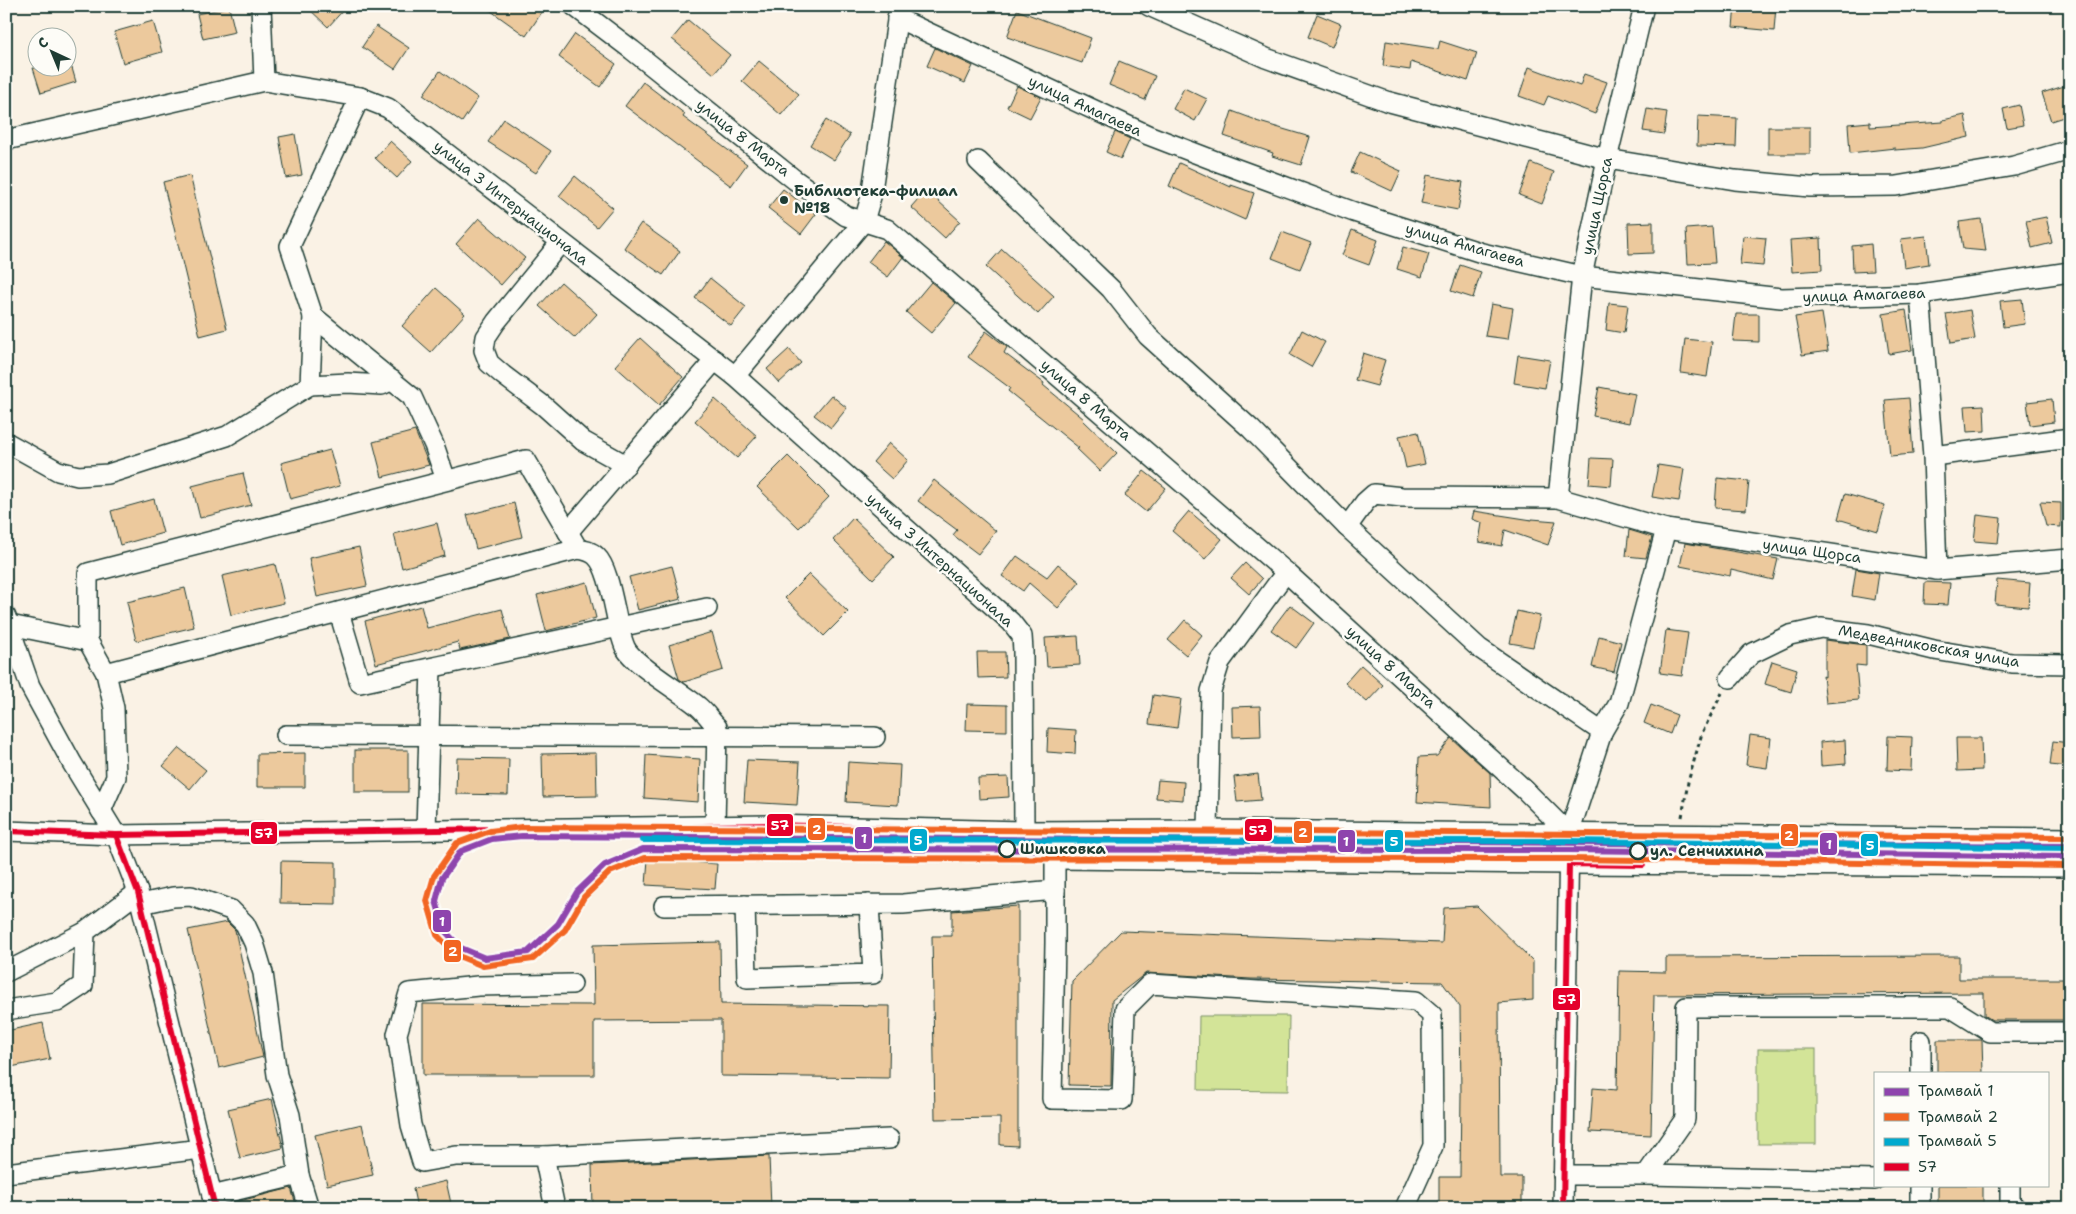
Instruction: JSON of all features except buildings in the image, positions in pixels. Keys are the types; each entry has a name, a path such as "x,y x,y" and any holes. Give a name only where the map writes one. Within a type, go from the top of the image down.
{"street":[{"path":"6,140 264,81 261,6"},
{"name":"улица 8 Марта","path":"574,6 795,180 846,216 864,220 887,229 1286,572 1526,790 1569,834"},
{"path":"1148,6 1266,58 1386,101 1607,159 1735,180 1810,187 1896,186 2014,166 2070,150"},
{"name":"улица Щорса","path":"1558,498 1582,276 1607,159 1644,6"},
{"path":"735,376 864,220 871,197 898,12"},
{"name":"улица Амагаева","path":"898,12 1148,135 1354,212 1482,253 1582,276 1781,298 1920,294 2070,272"},
{"name":"улица 3 Интернационала","path":"264,81 360,97 388,108 735,376 1011,622 1022,636 1024,831"},
{"path":"310,385 313,316 290,246 360,97"},
{"path":"978,161 1111,289 1148,336 1251,429 1348,527 1479,648 1602,732"},
{"path":"561,242 496,322 486,337 484,350 490,363 503,375 544,406 583,441 626,465"},
{"path":"1920,294 1933,456 1937,570"},
{"path":"313,316 412,397 434,445 446,480"},
{"path":"568,532 715,360"},
{"path":"6,442 58,471 78,476 108,474 227,436 310,385 348,383 382,385 392,380"},
{"path":"1933,456 2070,438"},
{"path":"101,811 116,777 114,708 106,673 88,641 88,573 526,460 578,549"},
{"name":"улица Щорса","path":"1348,527 1365,502 1374,494 1402,497 1558,498 1666,529 1937,570 2070,559"},
{"path":"1563,1208 1569,834 1602,732 1619,704 1666,529"},
{"path":"106,673 578,549 596,556 601,563 610,588 618,627 626,649 652,673 701,708 717,727 715,826"},
{"path":"1208,830 1211,691 1220,662 1286,572"},
{"path":"339,612 360,683 707,608"},
{"path":"8,621 88,641"},
{"path":"8,621 30,686 72,763 116,835 140,898 213,1202 299,1175"},
{"name":"Медведниковская улица","path":"1730,678 1751,654 1790,635 1822,628 1868,634 1934,650 2012,663 2070,664"},
{"path":"426,830 431,668"},
{"path":"286,735 876,737"},
{"path":"6,831 116,835 769,825 1024,831 1208,830 2070,838"},
{"path":"1054,831 1052,1099 1122,1100 1125,1008 1150,984 1416,1001 1432,1015 1433,1146 1405,1208"},
{"path":"1055,858 2070,867"},
{"path":"664,906 903,904 1055,890"},
{"path":"6,972 85,932 140,898 191,896 231,910 245,924 254,943 263,973 276,1075 290,1115 299,1175 310,1208"},
{"path":"745,905 747,978 874,974 869,904"},
{"path":"10,1006 57,1002 83,985 85,932"},
{"path":"572,984 478,986 409,993 397,1034 411,1125 422,1162 456,1156 544,1156 889,1139"},
{"path":"1646,1175 1685,1119 1686,1007 1950,1007 1990,1032 2070,1032"},
{"path":"1921,1040 1921,1072"},
{"path":"6,1173 201,1149"},
{"path":"544,1156 555,1208"},
{"path":"1564,1174 1874,1180"},
{"path":"1920,1186 1920,1208"},
{"path":"2010,1186 2010,1202 2016,1208"}],"path":[{"path":"1678,835 1688,782 1702,733 1730,678"}],"green space":[{"path":"1199,1016 1289,1016 1288,1091 1198,1090"},
{"path":"1758,1049 1816,1049 1816,1144 1758,1144"}],"tram line":[{"name":"2","path":"2070,837 522,827 490,831 457,843 434,876 427,901 437,935 456,955 483,966 533,959 565,930 584,897 610,872 645,858 1569,859 2070,866"},
{"name":"1","path":"2070,846 522,836 492,839 461,851 442,878 436,901 445,931 461,948 485,958 528,952 558,924 577,892 605,865 643,849 1569,850 2070,857"},
{"name":"5","path":"643,840 1569,841 2070,848"}],"transit line":[{"name":"57","path":"6,831 116,835 769,825 1024,831 1208,830 2070,838"},
{"name":"57","path":"116,835 138,892 215,1208"},
{"name":"57","path":"1563,1208 1569,864 1643,865"}],"place":[{"name":"Библиотека-филиал №18","path":"784,200"},
{"name":"Шишковка","path":"1007,849"},
{"name":"ул. Сенчихина","path":"1638,851"}]}
